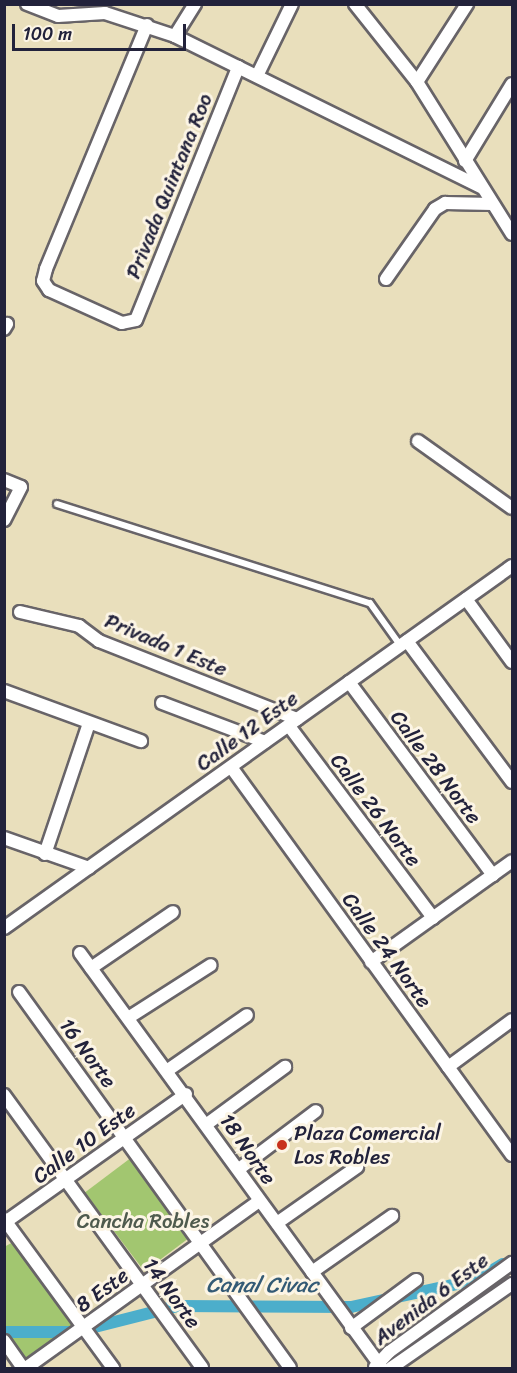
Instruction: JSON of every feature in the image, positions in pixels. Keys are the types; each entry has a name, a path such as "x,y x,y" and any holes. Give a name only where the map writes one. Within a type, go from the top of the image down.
{"street":[{"path":"27,4 58,16 105,13 175,36 482,188"},
{"path":"175,36 195,4"},
{"path":"257,76 292,4"},
{"path":"417,82 467,4"},
{"path":"362,8 417,82 513,234"},
{"name":"Privada Quintana Roo","path":"147,25 44,281 48,290 122,323 135,320 238,68"},
{"path":"465,161 513,84"},
{"path":"386,279 435,209 445,203 492,204"},
{"path":"418,441 513,508"},
{"path":"4,480 21,487 4,520"},
{"name":"Calle 12 Este","path":"4,928 513,566"},
{"path":"466,599 513,662"},
{"name":"Privada 1 Este","path":"20,612 79,626 99,641 293,722"},
{"path":"404,643 513,782"},
{"name":"Calle 28 Norte","path":"349,682 493,875"},
{"path":"4,691 141,741"},
{"path":"162,703 265,742"},
{"name":"Calle 26 Norte","path":"293,722 433,918"},
{"path":"45,854 89,723"},
{"name":"Calle 24 Norte","path":"231,766 513,1155"},
{"path":"4,838 89,868"},
{"path":"372,962 513,861"},
{"path":"91,968 173,912"},
{"name":"18 Norte","path":"80,953 186,1094 259,1201 277,1223 378,1367"},
{"path":"128,1018 211,965"},
{"name":"16 Norte","path":"19,992 201,1243"},
{"path":"168,1070 247,1015"},
{"path":"448,1067 511,1025"},
{"path":"207,1124 285,1067"},
{"name":"Calle 10 Este","path":"5,1221 186,1094"},
{"name":"14 Norte","path":"4,1095 202,1368"},
{"path":"239,1169 316,1111"},
{"path":"277,1223 357,1167"},
{"name":"8 Este","path":"25,1368 259,1201"},
{"path":"312,1272 392,1216"},
{"path":"5,1221 113,1368"},
{"path":"201,1243 239,1293 290,1368"},
{"name":"Avenida 6 Este","path":"378,1367 513,1263"},
{"path":"351,1328 416,1280"},
{"path":"488,1281 498,1294"},
{"name":"Avenida 6 Este","path":"391,1368 513,1284"},
{"path":"4,1341 25,1368"}],"lane":[{"path":"57,504 370,603 404,643"}],"green space":[{"name":"Cancha Robles","path":"132,1157 192,1236 144,1272 85,1193"},
{"path":"15,1241 79,1326 26,1360 5,1338 4,1247"}],"waterway":[{"name":"Canal Civac","path":"4,1332 75,1332 177,1306 351,1307 476,1280 503,1264"}],"place":[{"name":"Plaza Comercial Los Robles","path":"282,1145"}]}
